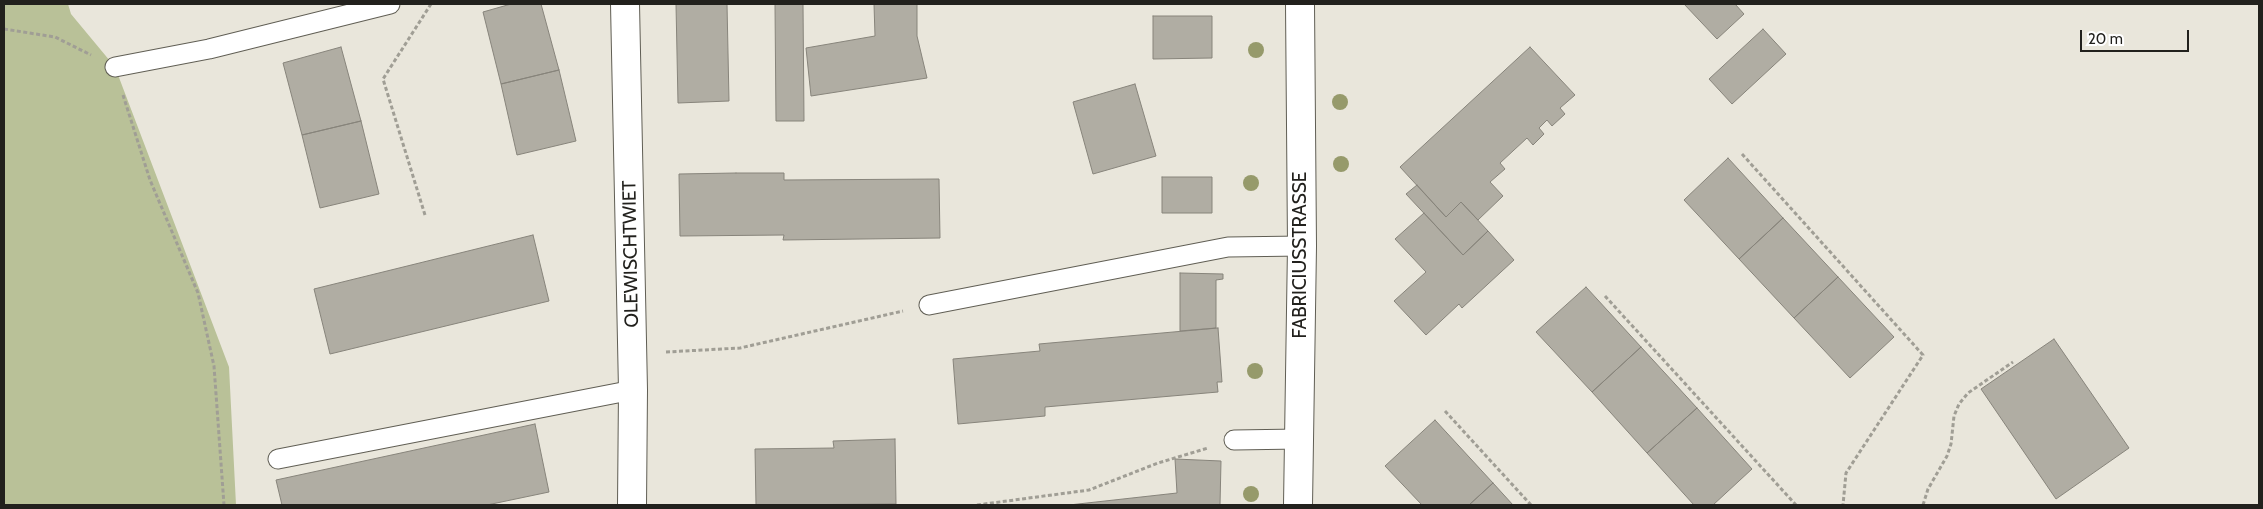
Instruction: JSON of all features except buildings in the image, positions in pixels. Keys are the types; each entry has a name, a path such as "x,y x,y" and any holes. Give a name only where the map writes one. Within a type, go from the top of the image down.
{"street":[{"name":"OLEWISCHTWIET","path":"625,4 633,353 632,505"},
{"name":"FABRICIUSSTRASSE","path":"1298,505 1302,246 1300,4"}],"lane":[{"path":"115,67 209,49 390,4"},
{"path":"929,305 1228,247 1302,246"},
{"path":"278,459 633,390"},
{"path":"1234,440 1299,439"}],"path":[{"path":"425,215 383,79 430,4"},
{"path":"4,29 56,37 115,67 150,180 198,293 214,366 224,505"},
{"path":"1742,154 1923,355 1846,473 1842,505"},
{"path":"1605,296 1796,505"},
{"path":"633,353 740,348 929,305"},
{"path":"1923,505 1928,489 1948,456 1954,416 1959,404 1968,393 2013,362"},
{"path":"1444,411 1531,505"},
{"path":"977,505 1089,490 1158,463 1234,440"}],"green space":[{"path":"4,4 68,4 71,14 115,67 229,367 236,505 4,505"}]}
